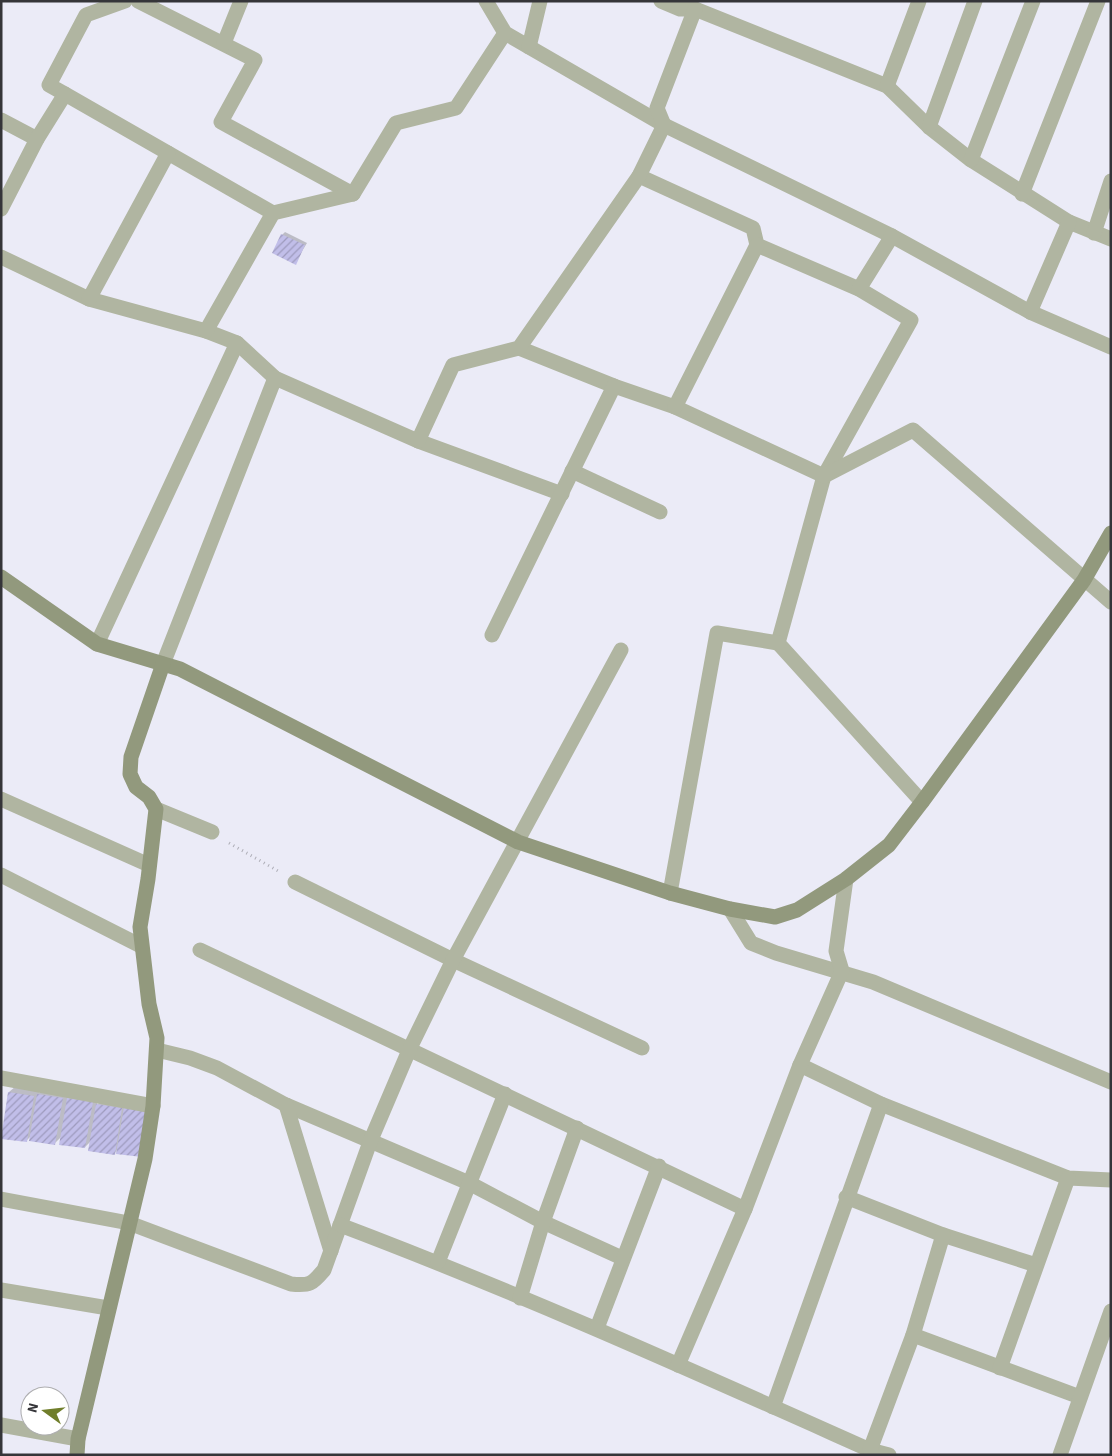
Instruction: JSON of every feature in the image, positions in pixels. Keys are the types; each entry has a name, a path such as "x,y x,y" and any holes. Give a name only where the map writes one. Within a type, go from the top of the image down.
{"street":[{"path":"125,1 86,14 49,85 273,212 353,194 396,123 456,108 505,33"},
{"path":"138,1 255,60 221,122 353,194"},
{"path":"224,44 241,1"},
{"path":"486,1 505,33 664,124 892,236 1030,312 1111,348"},
{"path":"529,47 540,1"},
{"path":"661,1 686,7 888,86 929,127 970,160 1069,222 1111,240"},
{"path":"888,86 919,1"},
{"path":"929,127 975,1"},
{"path":"970,160 1033,1"},
{"path":"1022,194 1098,1"},
{"path":"519,348 639,176 664,124 657,108 686,7"},
{"path":"1,209 65,94"},
{"path":"1,120 38,140"},
{"path":"89,299 168,153"},
{"path":"639,176 754,228 757,245 675,406"},
{"path":"1094,233 1111,181"},
{"path":"206,331 273,212"},
{"path":"1030,312 1069,222"},
{"path":"859,289 892,236"},
{"path":"757,245 859,289 911,320 824,476 778,643"},
{"path":"1,257 89,299 206,331 237,343 274,378 418,441 562,494"},
{"path":"97,644 237,343"},
{"path":"418,441 453,365 519,348 614,386 675,406 824,476"},
{"path":"77,1455 78,1438 145,1159 153,1106 157,1038 149,1004 140,928 156,810 149,798 136,787 130,774 131,757 163,664 274,378"},
{"path":"492,635 614,386"},
{"path":"824,476 913,430 1111,602"},
{"path":"572,471 660,512"},
{"path":"1,577 97,644 163,664 194,676 518,842 670,893 730,909 775,918 797,910 846,879 889,845 1084,580 1111,533"},
{"path":"670,893 717,633 778,643 922,802"},
{"path":"1,1199 129,1223 291,1284 313,1283 324,1270 370,1142 410,1048 453,960 621,650"},
{"path":"1,799 149,866"},
{"path":"156,810 212,832"},
{"path":"1,875 141,946"},
{"path":"290,878 453,960 642,1048"},
{"path":"678,1365 745,1209 800,1065 842,971 836,951 846,879"},
{"path":"730,909 751,942 776,952 873,982 1111,1082"},
{"path":"200,950 659,1166 745,1209"},
{"path":"157,1050 190,1058 217,1068 286,1106 469,1183 543,1222 622,1258"},
{"path":"800,1065 881,1104 1068,1178 1111,1180"},
{"path":"1,1078 153,1106"},
{"path":"438,1262 505,1094"},
{"path":"773,1406 846,1197 881,1104"},
{"path":"286,1106 331,1251"},
{"path":"520,1298 543,1222 577,1128"},
{"path":"597,1328 622,1258 659,1166"},
{"path":"1000,1368 1068,1178"},
{"path":"846,1197 943,1235 1036,1265"},
{"path":"340,1225 438,1262 520,1298 597,1328 870,1450 889,1455"},
{"path":"870,1450 913,1336 943,1235"},
{"path":"1,1290 108,1308"},
{"path":"1060,1455 1080,1397 1104,1349 1111,1311"},
{"path":"913,1336 1080,1397"},
{"path":"1,1425 78,1438"}],"path":[{"path":"212,832 290,878"}],"building":[{"path":"281,234 305,245 296,265 272,253"},
{"path":"8,1092 34,1096 27,1142 1,1139"},
{"path":"37,1094 63,1098 55,1145 29,1141"},
{"path":"67,1098 93,1102 85,1148 59,1145"},
{"path":"96,1104 122,1108 115,1155 88,1151"},
{"path":"124,1107 150,1111 142,1157 116,1154"}]}
